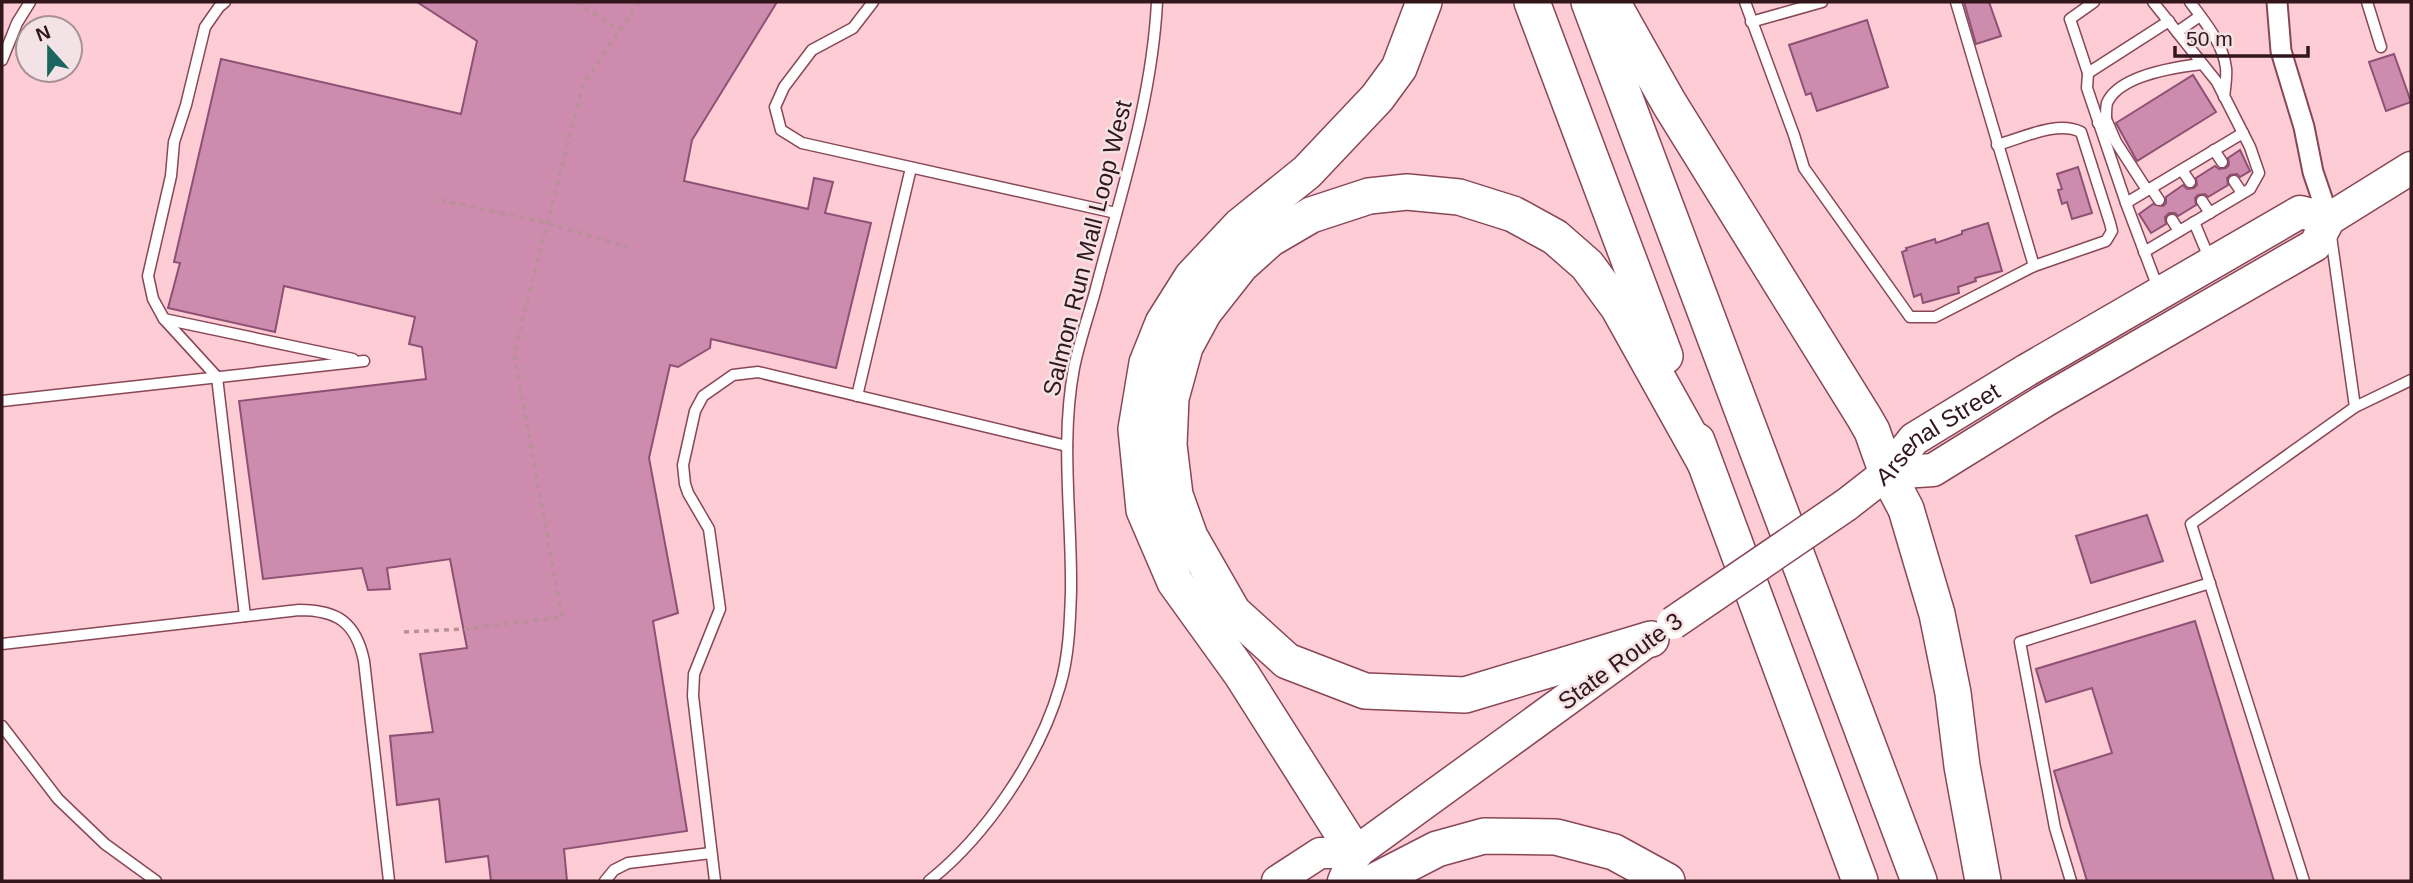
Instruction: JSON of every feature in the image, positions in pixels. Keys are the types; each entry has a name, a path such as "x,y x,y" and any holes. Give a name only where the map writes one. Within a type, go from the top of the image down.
{"highway":[{"path":"1349,867 1242,675 1175,582 1144,510 1136,429 1147,363 1163,323 1192,277 1240,226 1307,172 1377,98 1398,68 1424,2"},
{"path":"1532,2 1860,881"},
{"path":"1589,2 1919,881"},
{"path":"1612,2 1669,103 1864,417 1887,473 1906,509 1937,614 1953,693 1962,766 1983,881"},
{"name":"Arsenal Street","path":"1887,473 1933,470 2046,400 2315,244 2329,219 2410,171"},
{"path":"1662,631 1465,695 1364,691 1287,661 1233,612 1190,537 1175,495 1169,445 1171,398 1185,347 1204,312 1241,265 1270,239 1311,215 1369,196 1407,192 1459,197 1513,214 1555,237 1587,265 1618,307 1704,461"},
{"name":"Arsenal Street","path":"1887,473 1914,439 2027,370 2300,212 2329,219"},
{"name":"State Route 3","path":"1349,867 1662,631 1846,505 1887,473"},
{"path":"1375,881 1437,849 1484,836 1556,837 1614,852 1667,881"}],"main road":[{"path":"1277,881 1321,853 1349,867"}],"street":[{"path":"2277,2 2281,51 2304,127 2313,172 2329,219"}],"lane":[{"path":"2,60 17,23 30,2"},
{"path":"225,2 219,6 205,27 187,105 174,142 171,176 148,276 153,299 164,319 216,377 245,616"},
{"path":"873,2 853,28 821,44 803,59 778,98 776,114 781,130 802,143 1115,213"},
{"name":"Salmon Run Mall Loop West","path":"929,881 968,844 1017,781 1037,746 1060,685 1067,650 1071,591 1067,426 1074,368 1144,105 1155,43 1157,2"},
{"path":"1745,2 1804,168 1910,317 1935,317 2034,266 2106,241 2112,231 2081,132 2071,127 2051,130 1997,145"},
{"path":"1751,22 1822,2"},
{"path":"1956,2 2034,266"},
{"path":"2094,2 2070,19 2088,73 2087,88 2102,121 2126,203 2160,293"},
{"path":"2144,252 2250,189 2259,173 2243,133 2217,82 2153,2"},
{"path":"2190,2 2218,45 2226,67 2224,97"},
{"path":"2367,2 2381,47"},
{"path":"2177,32 2200,16"},
{"path":"2088,73 2169,21"},
{"path":"2160,200 2149,189 2102,121 2107,103 2119,88 2138,78 2160,71 2202,64"},
{"path":"2126,203 2243,133"},
{"path":"2214,150 2221,162"},
{"path":"858,396 911,168"},
{"path":"2182,170 2190,181"},
{"path":"2234,181 2242,193"},
{"path":"2202,201 2210,213"},
{"path":"2329,219 2355,407"},
{"path":"2172,220 2179,231"},
{"path":"2194,222 2212,263"},
{"path":"2,401 364,361 164,319"},
{"path":"715,881 694,713 693,684 697,664 719,609 709,530 688,493 683,475 695,411 703,396 733,375 750,372 1067,446"},
{"path":"2304,881 2191,524 2355,407 2411,380"},
{"path":"2071,881 2055,828 2020,642 2210,583"},
{"path":"2,643 299,610 321,610 346,623 358,639 364,661 389,881"},
{"path":"2,726 58,799 105,844 156,881"},
{"path":"605,881 614,870 628,863 711,853"}],"path":[{"path":"576,2 620,30"},
{"path":"404,632 463,629 562,617 514,353 583,84 639,2"},
{"path":"441,200 547,223 628,247"}],"building":[{"path":"417,2 777,2 692,140 684,181 808,209 814,178 833,182 825,213 871,223 836,368 711,339 710,348 678,367 670,365 649,458 678,613 653,621 687,831 564,849 567,881 491,881 488,856 446,862 439,799 397,805 390,736 433,732 420,654 467,648 450,559 387,568 390,589 368,590 362,568 263,579 239,401 426,379 422,347 409,344 415,317 284,286 275,332 168,308 180,263 174,262 221,59 461,114 477,41"},
{"path":"1964,2 1989,2 2001,36 1976,44"},
{"path":"1867,20 1888,87 1817,111 1811,93 1806,95 1789,45"},
{"path":"2394,54 2411,102 2386,111 2369,62"},
{"path":"2193,75 2216,112 2137,161 2116,123"},
{"path":"2240,150 2250,171 2240,177 2237,174 2230,175 2227,178 2228,185 2208,197 2205,194 2198,195 2195,198 2196,205 2178,216 2169,213 2165,217 2166,224 2151,233 2139,214 2153,204 2163,206 2166,197 2183,185 2187,189 2194,188 2197,185 2196,178 2215,166 2219,169 2226,168 2229,165 2228,158"},
{"path":"2078,167 2092,213 2072,219 2067,202 2062,204 2058,190 2062,189 2057,174"},
{"path":"1988,223 2002,271 1975,278 1976,281 1958,287 1959,293 1923,303 1921,294 1914,297 1902,252 1907,250 1906,248 1935,239 1936,243"},
{"path":"2147,515 2163,561 2091,583 2076,536"},
{"path":"2195,621 2274,881 2087,881 2054,771 2112,753 2092,688 2046,702 2036,669"}]}
